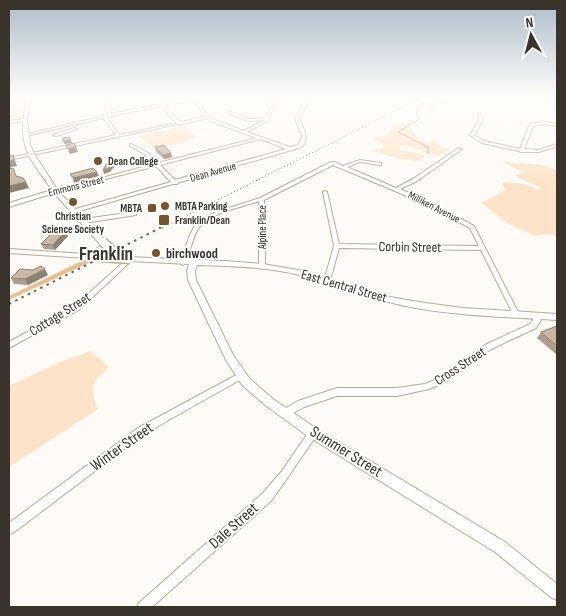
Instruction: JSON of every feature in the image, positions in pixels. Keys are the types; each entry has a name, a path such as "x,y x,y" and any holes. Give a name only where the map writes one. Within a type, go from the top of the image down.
{"main road":[{"path":"25,126 31,154 56,191 103,242 114,252 130,260"},
{"name":"Emmons Street","path":"9,204 56,191"},
{"path":"86,256 102,250 103,242"},
{"name":"East Central Street","path":"9,251 262,267 292,271 368,294 406,303 453,310 557,317"},
{"name":"Summer Street","path":"188,263 192,280 229,357 246,382 269,402 313,432 500,547 557,593"}],"street":[{"path":"55,135 78,126"},
{"path":"110,126 118,136"},
{"path":"9,159 171,126"},
{"path":"229,126 291,149 299,146 304,141 300,126"},
{"path":"244,132 259,126"},
{"path":"477,126 472,133 474,138 485,143 537,151 557,145"},
{"path":"521,150 530,126"},
{"path":"74,127 77,134"},
{"path":"26,135 74,127"},
{"name":"Emmons Street","path":"56,191 260,138"},
{"path":"131,145 148,154 175,183"},
{"name":"Dean Avenue","path":"74,211 291,149"},
{"path":"397,189 415,180 460,149"},
{"path":"343,167 360,160 379,164"},
{"name":"Milliken Avenue","path":"333,163 397,189 440,209 472,227 516,314"},
{"name":"Alpine Place","path":"262,267 262,199 333,163"},
{"path":"325,192 337,246 327,281"},
{"path":"188,263 192,236 200,223 217,214 262,199"},
{"path":"84,221 134,214"},
{"name":"Corbin Street","path":"337,246 483,248"},
{"name":"Cottage Street","path":"9,345 78,306 130,260"},
{"name":"Cross Street","path":"286,413 300,404 337,392 397,392 426,387 443,380 488,347 533,326 537,320 536,315"},
{"name":"Winter Street","path":"9,529 141,431 242,375"},
{"name":"Dale Street","path":"143,607 267,496 285,474 313,432"}],"shaded area":[{"path":"184,126 197,136 188,141 154,149 139,136"},
{"path":"408,126 419,139 429,143 435,139 436,144 449,150 439,156 404,146 399,146 397,149 423,154 424,157 420,159 423,161 420,161 400,159 369,150 384,148 382,143 371,139 384,136 393,127"},
{"path":"503,160 513,163 542,165 557,170 557,237 549,234 536,236 514,227 481,202 505,190 502,183 504,182 524,184 542,191 539,187 515,176 522,172"},
{"path":"86,259 95,260 9,300 9,296"},
{"path":"91,351 109,367 98,377 93,385 93,395 98,409 9,467 9,386 60,362"}],"building":[{"path":"69,137 71,140 63,141 62,139 63,138"},
{"path":"74,143 76,147 68,149 66,145"},
{"path":"164,145 171,153 163,155 155,147"},
{"path":"13,155 14,160 9,161 9,156"},
{"path":"9,163 10,169 13,168 16,176 23,178 26,182 9,186"},
{"path":"107,163 113,163 109,168 103,170"},
{"path":"93,168 97,172 73,178 70,174"},
{"path":"55,230 66,230 53,245 41,244"},
{"path":"41,266 45,269 25,279 11,278 20,269 33,270"},
{"path":"557,326 557,346 541,332"}],"waterway":[{"path":"408,126 398,132 428,147 428,154"}],"railway":[{"path":"162,228 366,126"},
{"path":"9,304 164,226"}],"place":[{"name":"Dean College","path":"98,161"},
{"name":"Christian Science Society","path":"73,202"},
{"name":"MBTA Parking","path":"165,206"},
{"name":"MBTA","path":"152,208"},
{"name":"Franklin/Dean","path":"164,220"},
{"name":"birchwood","path":"156,253"}],"district":[{"name":"Franklin","path":"106,254"}]}
